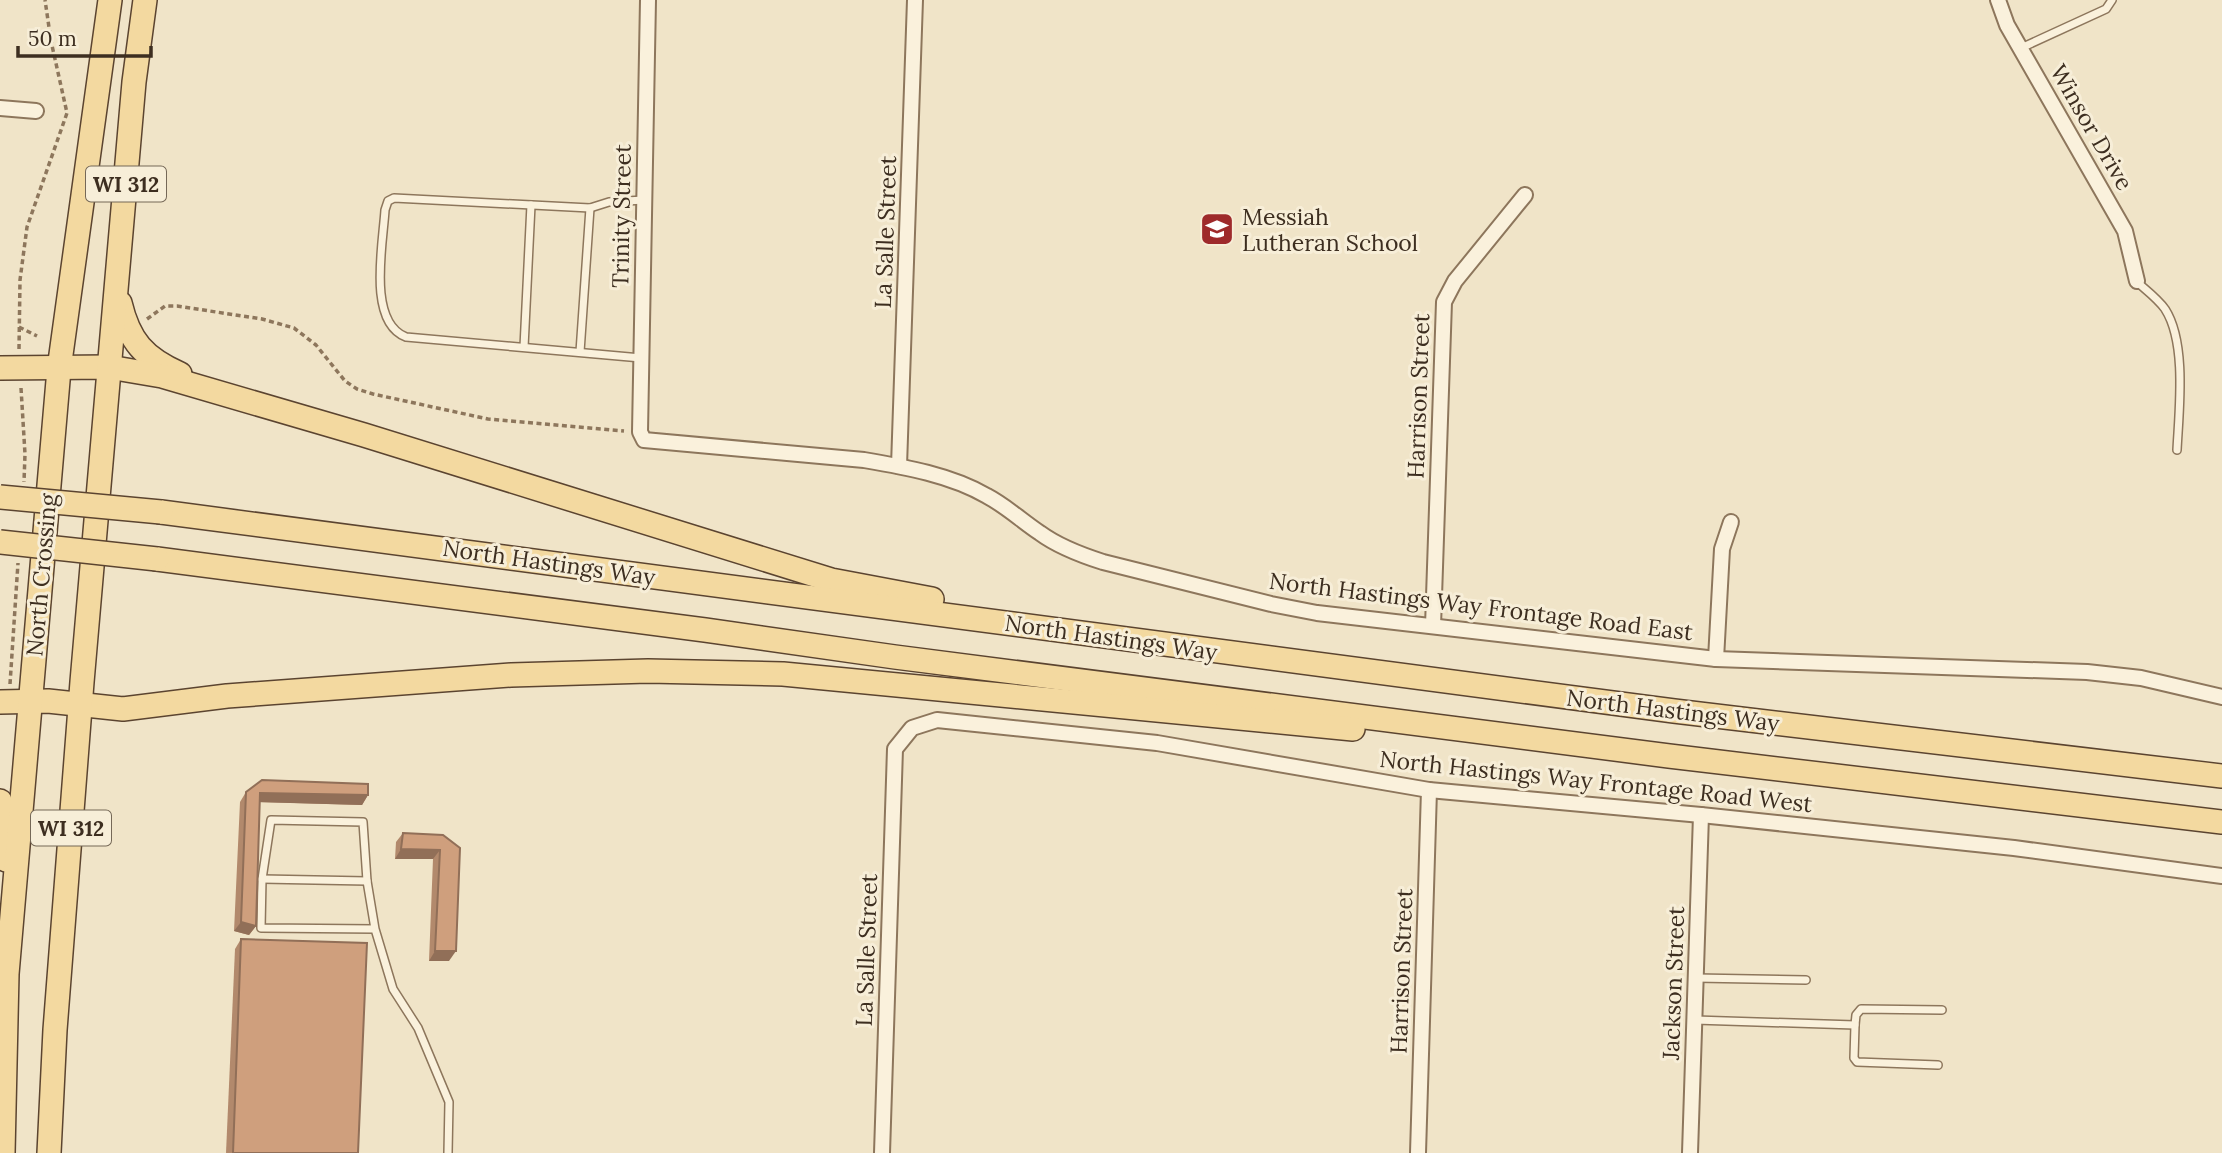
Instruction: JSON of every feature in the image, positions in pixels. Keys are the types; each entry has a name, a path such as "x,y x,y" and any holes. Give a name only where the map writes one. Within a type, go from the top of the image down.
{"main road":[{"name":"North Crossing","path":"4,1153 3,1076 12,911 59,369 110,0"},
{"name":"WI 312","path":"50,1153 56,1017 80,704 134,82 145,0"},
{"path":"117,286 126,328 134,341 168,369 228,396"},
{"path":"0,368 109,367 162,376 364,435 831,580 1273,659"},
{"name":"North Hastings Way","path":"0,496 161,512 1674,711 2222,776"},
{"name":"North Hastings Way","path":"0,542 157,559 1669,756 2222,822"},
{"path":"0,702 29,701 123,709 228,696 511,675 648,671 783,674 1669,756"},
{"path":"0,801 12,911"}],"street":[{"name":"Trinity Street","path":"640,432 648,0"},
{"name":"La Salle Street","path":"899,467 915,0"},
{"name":"Winsor Drive","path":"1998,0 2007,25 2125,231 2137,281"},
{"path":"0,108 36,111"},
{"name":"Harrison Street","path":"1433,626 1444,302 1455,281 1525,195"},
{"name":"North Hastings Way Frontage Road East","path":"640,432 641,437 648,442 864,460 965,484 990,497 1042,535 1076,553 1271,604 1317,612 1716,659 2087,672 2141,678 2222,696"},
{"path":"1716,659 1722,549 1731,522"},
{"name":"North Hastings Way Frontage Road West","path":"895,750 912,728 937,720 1157,743 1429,790 2014,848 2222,876"},
{"name":"La Salle Street","path":"882,1153 895,750"},
{"name":"Harrison Street","path":"1418,1153 1429,790"},
{"name":"Jackson Street","path":"1690,1153 1701,815"}],"lane":[{"path":"2021,48 2106,9 2112,0"},
{"path":"641,358 406,337 397,333 388,322 381,298 381,276 385,210 388,201 394,198 590,208 609,202 644,200"},
{"path":"524,347 531,205"},
{"path":"580,352 590,208"},
{"path":"2137,281 2164,308 2175,333 2180,390 2177,450"},
{"path":"375,929 261,928 262,879 271,820 363,822 367,881 375,929 393,989 418,1028 449,1102 448,1153"},
{"path":"262,879 367,881"},
{"path":"1696,978 1805,980"},
{"path":"1938,1065 1857,1062 1854,1058 1855,1025 1856,1015 1861,1009 1942,1010"},
{"path":"1694,1020 1855,1025"}],"path":[{"path":"145,320 165,306 177,306 283,324 309,337 338,374 358,389 480,418 601,431 640,432"},
{"path":"19,327 37,336"}],"building":[{"path":"262,780 368,784 368,795 260,793 256,926 241,922 246,792"},
{"path":"403,833 443,835 460,848 456,951 435,951 440,850 401,849"},
{"path":"241,939 367,943 358,1153 233,1153"}],"place":[{"name":"Messiah Lutheran School","path":"1217,229"}]}
